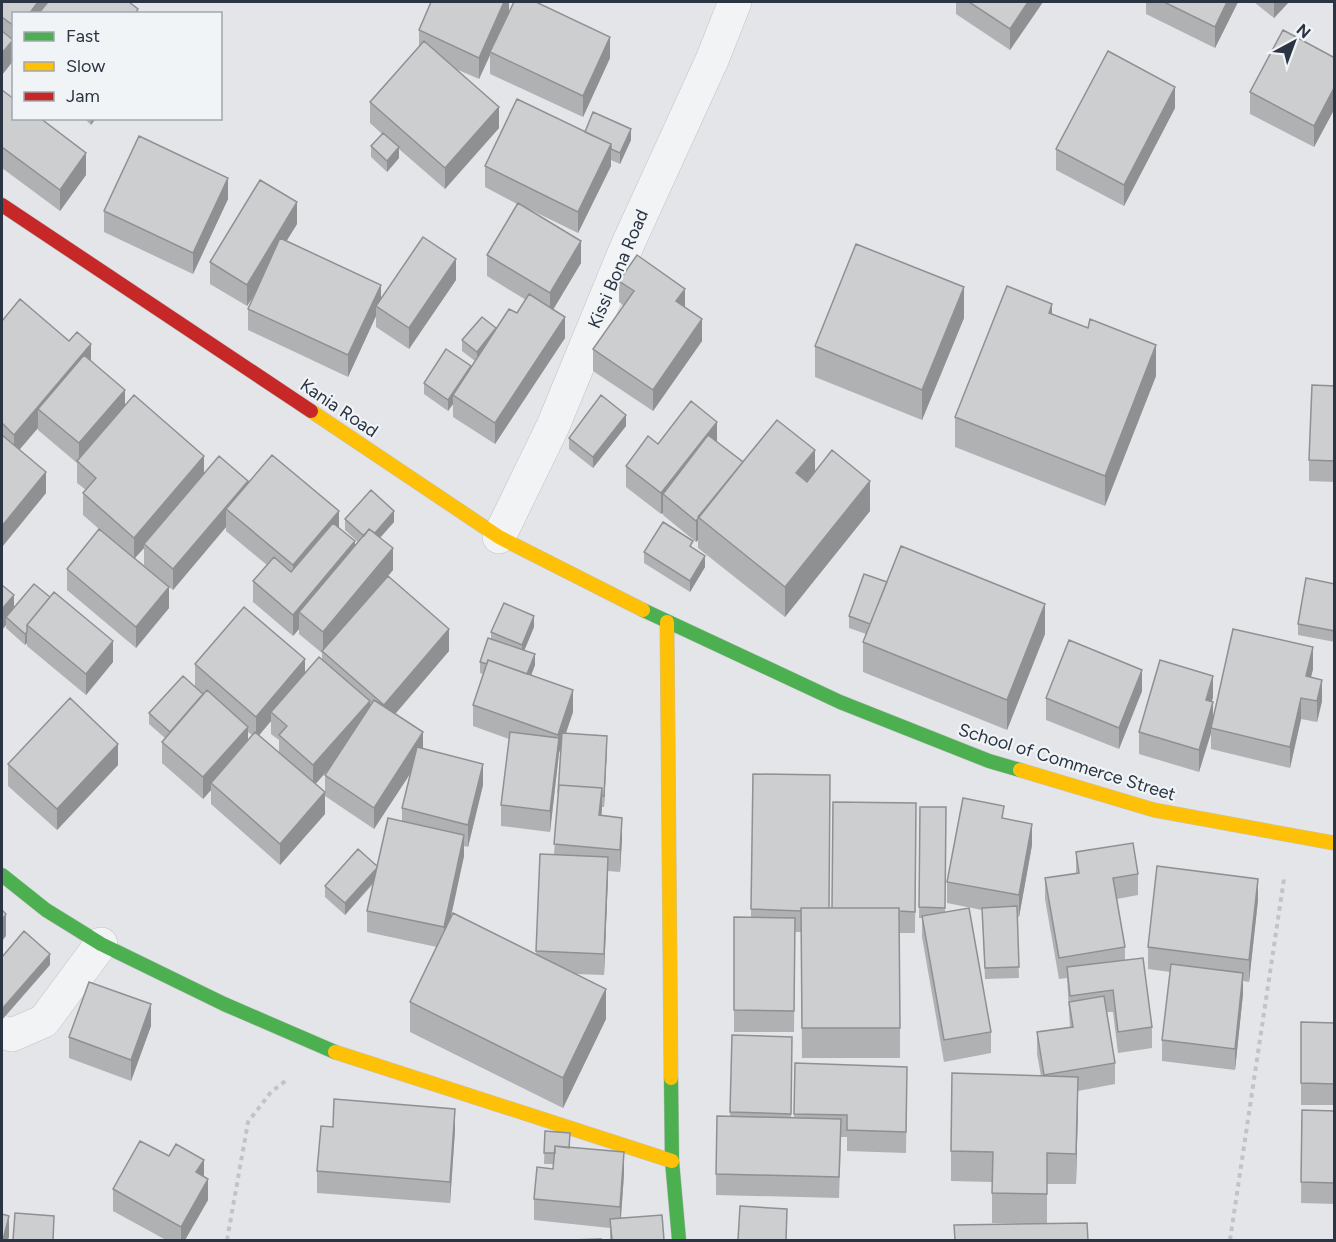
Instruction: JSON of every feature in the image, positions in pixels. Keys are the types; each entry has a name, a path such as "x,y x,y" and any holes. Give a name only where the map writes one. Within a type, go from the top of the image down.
{"street":[{"name":"Kissi Bona Road","path":"499,537 553,426 627,246 712,60 735,2"},
{"name":"Kania Road","path":"2,205 499,537 667,622"},
{"name":"School of Commerce Street","path":"667,622 840,702 989,761 1154,810 1335,843"},
{"path":"667,622 672,1161 679,1240"},
{"path":"2,875 46,909 101,944 224,1004 327,1050 672,1161"},
{"path":"2,1032 12,1035 44,1021 101,944"}],"path":[{"path":"1230,1240 1290,836"},
{"path":"227,1240 248,1122 271,1092 327,1050"}],"building":[{"path":"2,2 38,2 30,12 12,12 12,24 2,17"},
{"path":"48,2 129,2 138,9 136,12 40,12"},
{"path":"431,2 504,2 479,58 419,30"},
{"path":"514,2 536,2 610,37 583,96 490,52"},
{"path":"969,2 1028,2 1010,29"},
{"path":"1164,2 1227,2 1215,27"},
{"path":"1283,30 1335,58 1335,86 1314,126 1250,92"},
{"path":"2,31 12,41 2,53"},
{"path":"424,41 499,107 445,168 370,102"},
{"path":"1108,51 1175,87 1124,185 1056,149"},
{"path":"2,90 12,98 12,120 43,120 86,153 60,190 2,147"},
{"path":"517,99 611,144 578,212 485,166"},
{"path":"593,112 631,129 620,153 611,149 611,144 585,132"},
{"path":"383,133 399,147 387,161 371,146"},
{"path":"139,136 228,178 193,253 104,211"},
{"path":"260,180 297,202 247,285 210,262"},
{"path":"518,203 581,241 550,293 487,255"},
{"path":"423,237 456,259 409,328 376,306"},
{"path":"280,238 381,285 348,355 248,309"},
{"path":"856,244 964,287 922,390 815,346"},
{"path":"637,255 685,289 676,301 702,319 653,390 593,349 634,291 619,281"},
{"path":"1007,286 1052,304 1049,313 1088,328 1090,319 1156,345 1105,476 955,417"},
{"path":"529,294 565,317 495,423 453,395 509,309 517,313"},
{"path":"20,299 69,341 77,332 91,344 14,435 2,423 2,321"},
{"path":"482,317 496,328 477,352 462,340"},
{"path":"446,349 471,366 448,400 424,383"},
{"path":"84,355 125,390 79,443 38,409"},
{"path":"1312,385 1335,386 1335,461 1309,460"},
{"path":"134,395 204,456 134,538 83,493 96,478 77,461"},
{"path":"601,395 626,415 593,457 569,438"},
{"path":"691,401 717,422 661,493 626,466 648,436 658,444"},
{"path":"777,420 815,450 796,473 807,482 832,450 870,481 785,587 698,517"},
{"path":"2,435 46,472 2,526"},
{"path":"708,435 743,462 696,521 663,494"},
{"path":"272,455 339,511 293,565 226,509"},
{"path":"219,456 248,481 173,569 144,544"},
{"path":"371,490 394,511 375,533 369,529 364,536 345,519"},
{"path":"663,522 693,541 690,546 705,556 690,581 644,552"},
{"path":"333,523 355,541 293,615 253,581 274,557 291,572"},
{"path":"99,529 169,587 136,627 67,569"},
{"path":"369,529 393,548 323,632 299,612"},
{"path":"901,546 1045,604 1007,700 863,642"},
{"path":"864,574 887,582 870,624 849,616"},
{"path":"388,576 449,629 384,705 322,651"},
{"path":"1306,578 1335,584 1335,631 1298,624"},
{"path":"34,584 50,597 27,625 25,634 6,617"},
{"path":"2,585 14,595 2,609"},
{"path":"54,592 113,641 86,674 27,625"},
{"path":"504,603 534,616 522,645 491,632"},
{"path":"244,607 305,659 256,717 195,664"},
{"path":"1233,629 1313,647 1306,676 1322,680 1317,701 1301,698 1290,747 1211,728"},
{"path":"488,638 535,654 527,674 488,660 487,664 480,662"},
{"path":"1069,640 1142,670 1119,728 1046,698"},
{"path":"319,657 370,701 313,765 279,735 287,726 271,712"},
{"path":"488,660 573,690 558,735 473,705"},
{"path":"1160,660 1213,676 1206,700 1213,702 1199,750 1139,732"},
{"path":"183,676 203,694 170,732 149,713"},
{"path":"207,690 248,727 203,777 162,742"},
{"path":"70,698 118,744 57,809 8,764"},
{"path":"374,700 423,732 374,808 325,775"},
{"path":"255,732 325,792 280,844 211,783"},
{"path":"510,732 559,738 550,811 501,805"},
{"path":"562,733 607,736 604,796 602,796 602,788 559,785 558,793"},
{"path":"417,747 483,764 468,825 402,808"},
{"path":"753,774 830,775 829,908 801,908 801,911 751,909"},
{"path":"559,785 602,788 599,815 622,818 620,850 554,844"},
{"path":"963,798 1004,806 1002,818 1032,824 1019,895 947,882"},
{"path":"833,802 916,803 915,912 899,911 899,908 832,908"},
{"path":"920,807 946,807 945,908 919,907"},
{"path":"388,818 464,835 444,927 367,911"},
{"path":"1133,843 1138,874 1113,878 1125,947 1059,958 1045,878 1079,873 1076,852"},
{"path":"358,849 377,868 345,903 325,886"},
{"path":"540,854 608,857 604,954 536,951"},
{"path":"1157,866 1258,879 1249,960 1148,947"},
{"path":"1017,906 1019,967 985,968 982,908"},
{"path":"801,908 899,908 900,1028 802,1028"},
{"path":"969,908 991,1032 944,1040 922,916"},
{"path":"453,913 606,989 563,1078 410,1002"},
{"path":"734,917 795,918 794,1011 734,1010"},
{"path":"24,931 50,954 2,1009 2,957"},
{"path":"1143,958 1152,1027 1118,1032 1113,990 1070,996 1067,967"},
{"path":"1171,964 1243,973 1235,1049 1162,1040"},
{"path":"89,982 151,1004 131,1060 69,1037"},
{"path":"1104,996 1115,1063 1044,1075 1037,1032 1073,1027 1069,1002"},
{"path":"1301,1022 1335,1023 1335,1084 1301,1083"},
{"path":"732,1035 792,1037 791,1114 730,1112"},
{"path":"795,1063 907,1067 906,1132 847,1130 847,1115 794,1114"},
{"path":"952,1073 1078,1077 1076,1154 1047,1153 1047,1194 992,1193 993,1152 951,1151"},
{"path":"334,1099 455,1109 450,1182 317,1171 321,1126 333,1127"},
{"path":"1302,1110 1335,1111 1335,1183 1301,1182"},
{"path":"717,1116 841,1119 839,1177 716,1174"},
{"path":"545,1131 570,1133 569,1148 555,1146 555,1153 544,1153"},
{"path":"140,1141 169,1156 176,1144 204,1160 196,1172 208,1179 181,1227 113,1189"},
{"path":"555,1146 624,1152 620,1207 534,1199 537,1167 553,1169"},
{"path":"740,1206 787,1209 786,1240 738,1240"},
{"path":"15,1213 54,1216 53,1240 13,1240"},
{"path":"2,1214 9,1216 3,1240 2,1240"},
{"path":"662,1215 664,1240 612,1240 610,1219"},
{"path":"1087,1223 1088,1240 955,1240 954,1225"}],"traffic: fast":[{"path":"643,610 840,702 989,761 1020,770"},
{"path":"2,875 46,910 101,944 224,1004 335,1052"},
{"path":"671,1078 672,1161 679,1240"}],"traffic: slow":[{"path":"311,411 499,537 643,610"},
{"path":"667,622 671,1078"},
{"path":"1020,770 1154,810 1334,843"},
{"path":"335,1052 672,1161"}],"traffic: jam":[{"path":"2,205 311,411"}]}
